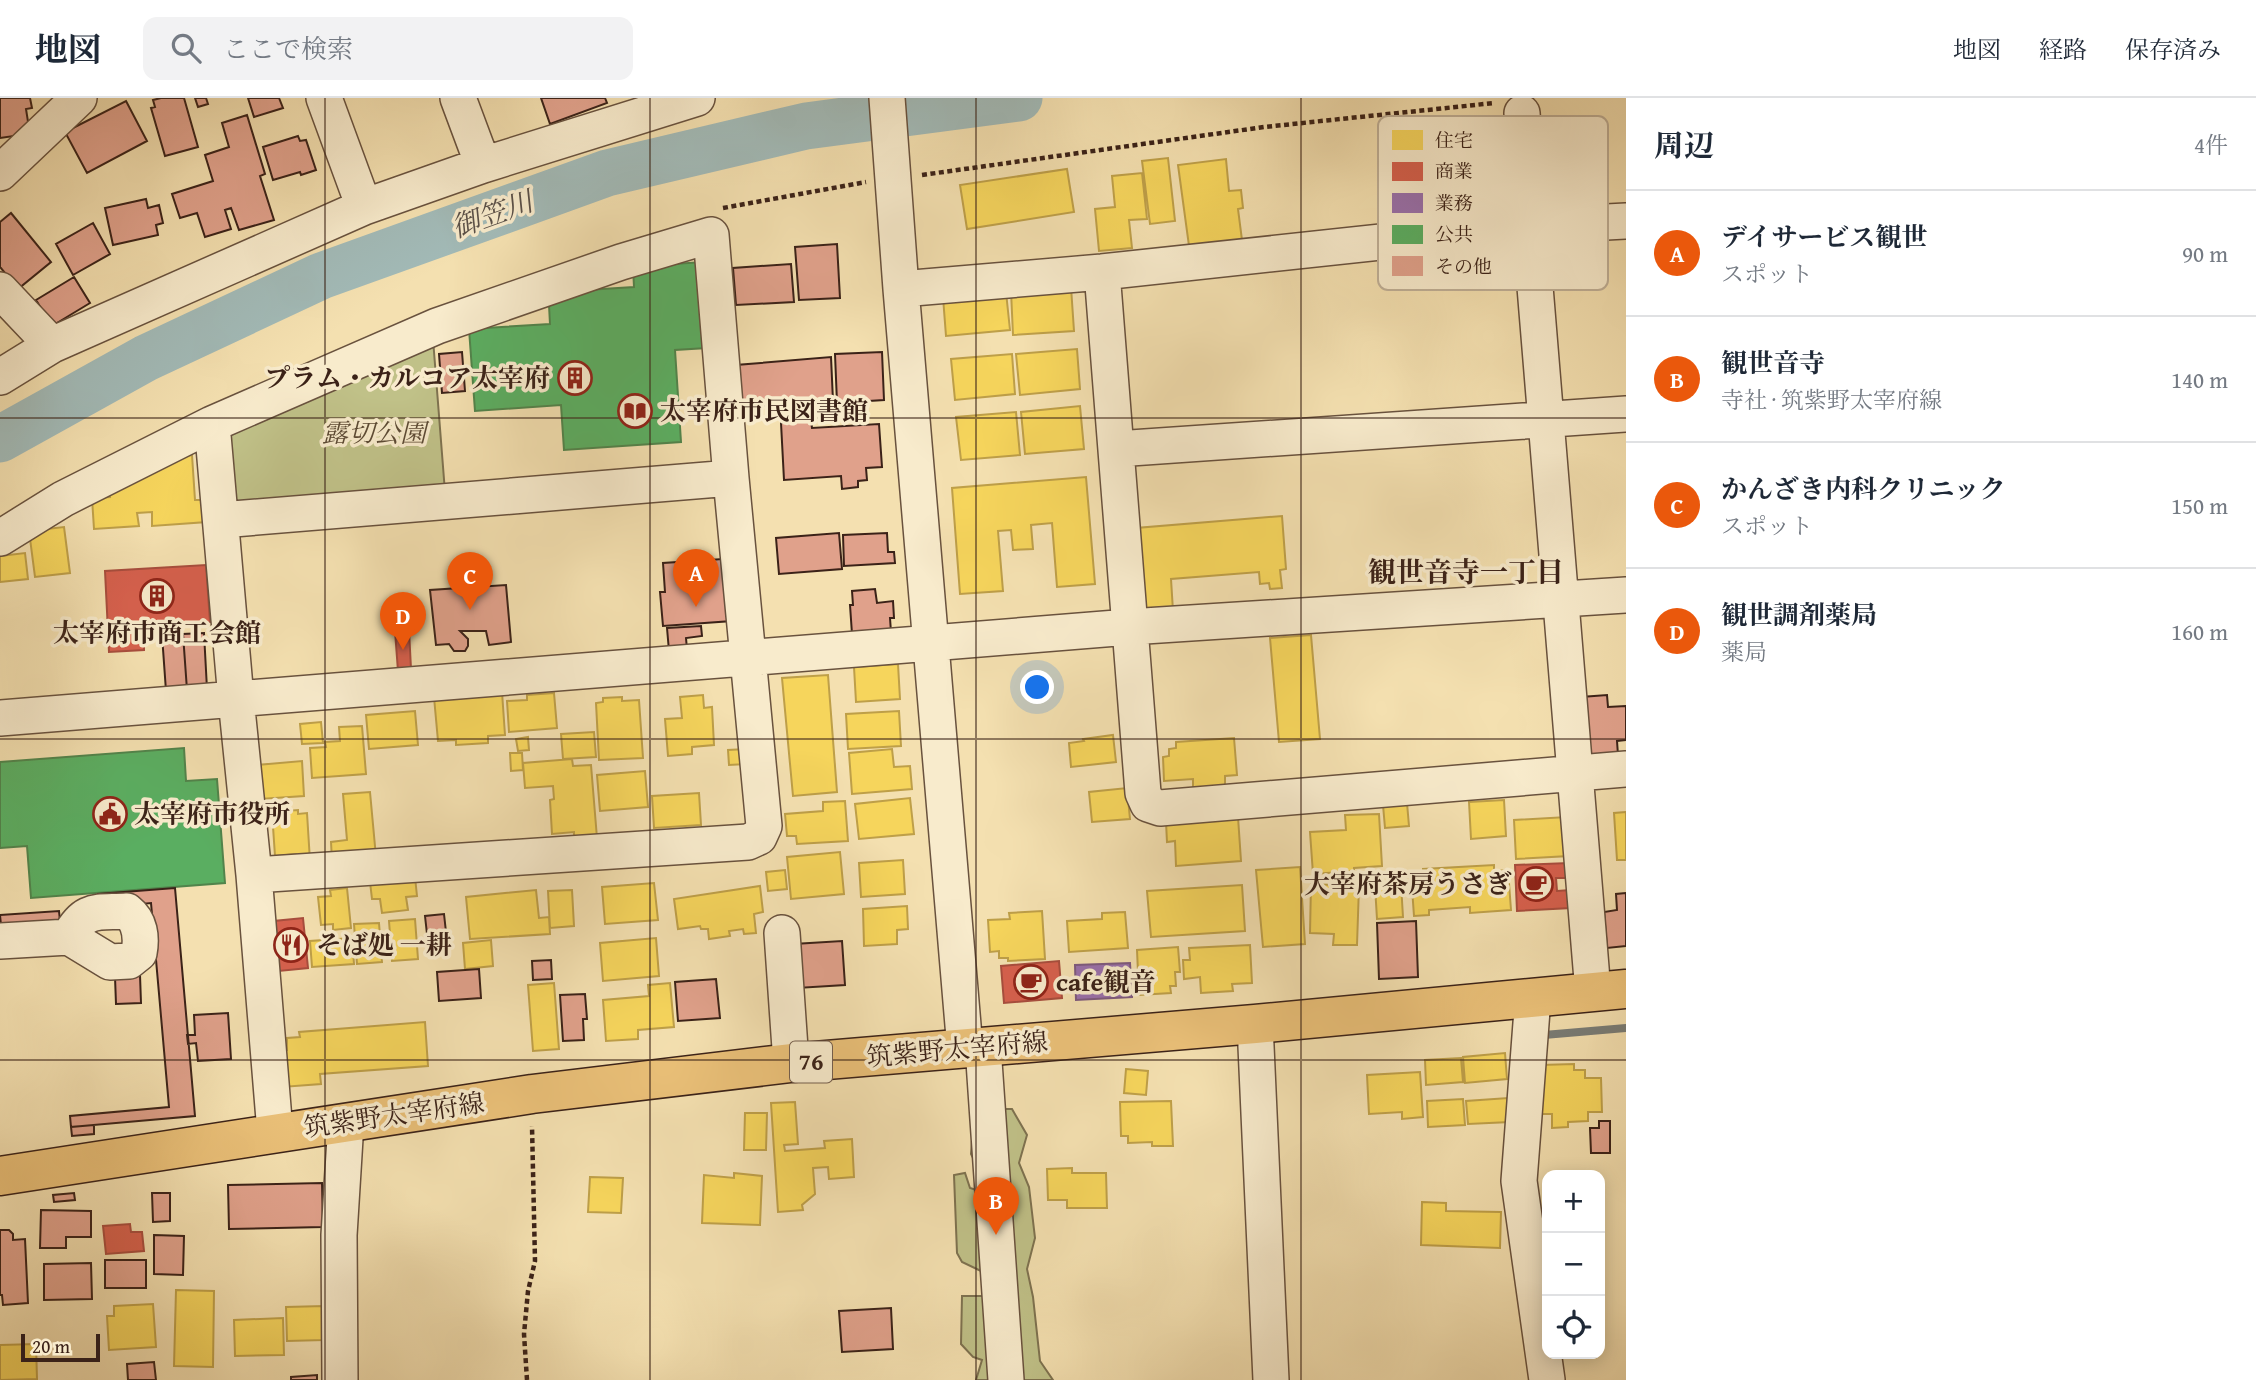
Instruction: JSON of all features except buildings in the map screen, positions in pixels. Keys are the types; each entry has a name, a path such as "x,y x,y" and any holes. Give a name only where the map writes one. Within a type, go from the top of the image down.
{"main road":[{"name":"筑紫野太宰府線","path":"0,1176 532,1094 792,1063 1609,991"}],"street":[{"path":"0,173 79,98"},
{"path":"324,98 364,207"},
{"path":"458,98 483,165"},
{"path":"0,377 52,345 364,207 483,165 696,98"},
{"path":"887,98 902,174 916,288 932,644 1006,1380"},
{"path":"1508,108 1509,116"},
{"path":"1608,222 1626,221"},
{"path":"0,538 63,499 212,424 437,326 621,262 710,235 764,826 758,837 748,842 254,875"},
{"path":"916,288 1378,242"},
{"path":"1102,271 1143,793 1148,804 1160,808 1626,769"},
{"path":"0,290 52,345"},
{"path":"1535,290 1575,773 1609,991"},
{"path":"1116,449 1626,414"},
{"path":"212,424 275,1132"},
{"path":"222,520 731,478"},
{"path":"0,718 1129,627 1626,595"},
{"path":"782,933 792,1063"},
{"path":"0,941 69,937"},
{"path":"1533,997 1519,1181 1547,1380"},
{"path":"1255,1024 1271,1380"},
{"path":"340,1380 339,1259 346,1122"}],"path":[{"path":"1405,116 1508,108"},
{"path":"902,174 1264,127 1378,118"},
{"path":"519,1126 532,1124 535,1261 528,1291 524,1334 527,1380"}],"green space":[{"name":"露切公園","path":"433,339 445,492 239,512 226,501 220,425"},
{"path":"994,1109 1012,1109 1027,1135 1019,1163 1029,1187 1035,1238 1027,1269 1040,1361 1053,1380 976,1380 982,1360 973,1357 961,1344 962,1296 985,1296 981,1271 962,1262 957,1253 954,1175 965,1173 970,1188 983,1192 981,1173 971,1154 972,1140"}],"waterway":[{"name":"御笠川","path":"0,439 146,358 321,276 607,173 806,126 1019,98"},
{"path":"1544,1035 1626,1028"}],"place":[{"name":"プラム・カルコア太宰府","path":"575,378"},
{"name":"太宰府市民図書館","path":"635,411"},
{"name":"太宰府市商工会館","path":"157,596"},
{"name":"デイサービス観世","path":"696,607"},
{"name":"かんざき内科クリニック","path":"470,610"},
{"name":"観世調剤薬局","path":"403,650"},
{"name":"太宰府市役所","path":"110,814"},
{"name":"大宰府茶房うさぎ","path":"1536,884"},
{"name":"そば処 一耕","path":"291,945"},
{"name":"cafe観音","path":"1031,982"},
{"name":"観世音寺","path":"996,1235"}],"district":[{"name":"観世音寺一丁目","path":"1466,572"}]}
